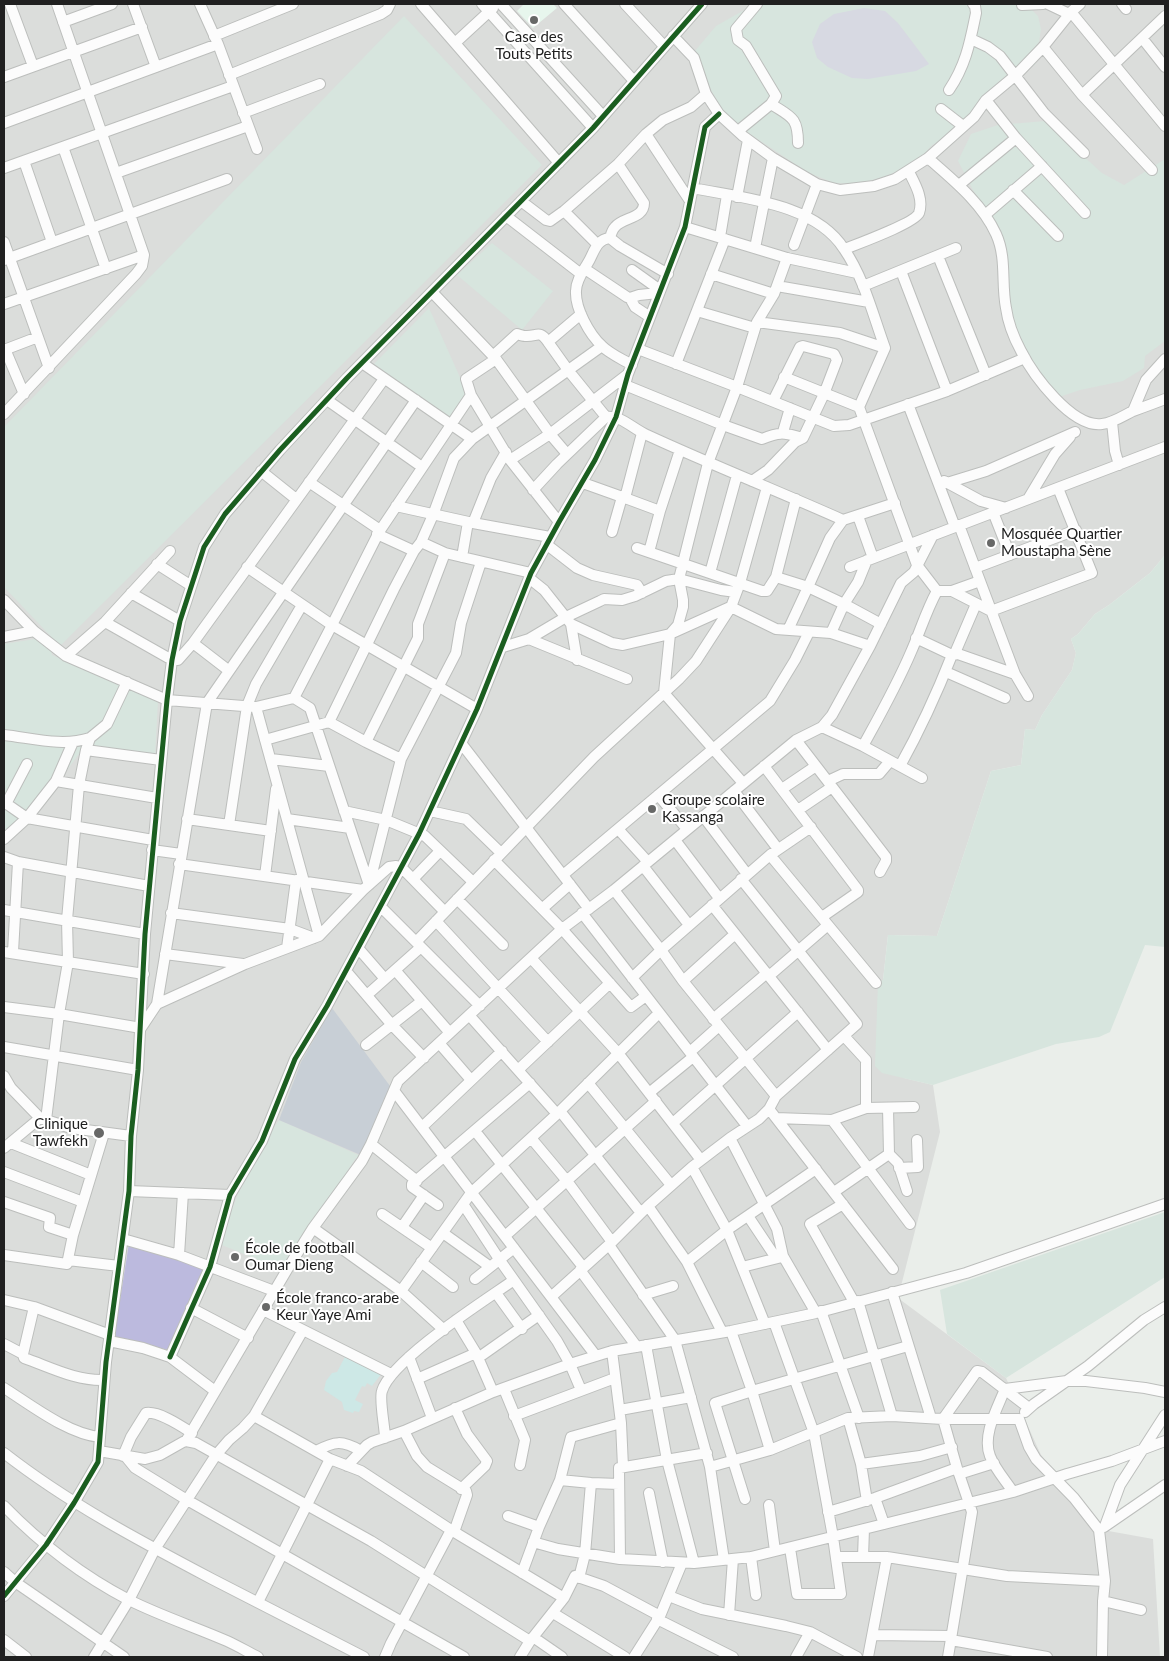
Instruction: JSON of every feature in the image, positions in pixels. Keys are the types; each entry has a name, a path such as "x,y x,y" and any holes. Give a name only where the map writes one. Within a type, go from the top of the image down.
{"street":[{"path":"10,4 33,66"},
{"path":"4,414 136,274 142,266 144,256 56,4"},
{"path":"63,22 112,4"},
{"path":"133,4 156,67"},
{"path":"200,4 216,40 257,149"},
{"path":"4,124 156,67 293,4"},
{"path":"229,75 381,14 387,10 390,4"},
{"path":"421,4 559,163"},
{"path":"564,4 634,81"},
{"path":"4,1596 46,1545 96,1467 99,1451 104,1380 128,1191 141,1028 145,934 167,700 172,660 180,621 190,585 204,547 225,514 261,471 327,400 593,128 702,4"},
{"path":"738,131 771,104 776,96 746,46 738,40 736,32 736,29 757,4"},
{"path":"949,90 957,79 966,58 976,13 973,4"},
{"path":"1022,5 1043,4"},
{"path":"1048,4 1073,8 1165,126"},
{"path":"455,43 492,6"},
{"path":"492,6 603,116"},
{"path":"492,6 593,128"},
{"path":"631,6 664,46"},
{"path":"673,36 694,58 706,94 719,114 748,140 773,158 817,184 840,190 860,189 895,179 928,158 974,117 986,100 1016,76 1043,47 1073,8"},
{"path":"1082,95 1165,16"},
{"path":"4,76 142,27"},
{"path":"1142,38 1165,68"},
{"path":"971,39 988,47 1000,56 1044,113 1084,152"},
{"path":"1043,47 1082,95 1152,170"},
{"path":"244,113 320,84"},
{"path":"4,168 233,86"},
{"path":"521,201 550,221 618,164 646,134 663,120 691,107 706,94"},
{"path":"986,100 1016,138 1084,213"},
{"path":"771,104 793,118 798,128 798,143"},
{"path":"941,109 963,126"},
{"path":"170,1357 210,1267 230,1195 262,1141 295,1058 346,971 419,834 503,647 530,576 548,540 583,483 625,385 685,227 705,127 719,114"},
{"path":"116,174 248,126"},
{"path":"646,134 690,201"},
{"path":"960,185 1016,138"},
{"path":"676,364 711,274 748,140"},
{"path":"63,147 106,269"},
{"path":"755,248 773,158"},
{"path":"928,158 960,185 985,215 1001,246 1006,308 1016,339 1025,358 1058,401 1076,417 1085,422 1102,424 1112,422 1165,400"},
{"path":"24,161 52,242"},
{"path":"610,238 616,225 641,212 644,208 644,203 618,164"},
{"path":"985,215 1042,166"},
{"path":"845,249 917,217 920,211 919,194 908,172"},
{"path":"6,259 227,179"},
{"path":"794,245 817,184"},
{"path":"692,188 784,207 806,216 819,224 840,242 845,249 869,302 885,348 859,407 917,565 937,591"},
{"path":"1013,190 1058,236"},
{"path":"564,211 597,244"},
{"path":"506,216 583,272 630,298 635,307 650,316"},
{"path":"685,227 787,258 857,273"},
{"path":"630,370 602,346 588,328 581,314 576,292 583,272 597,244 604,238 610,238 620,246 668,274"},
{"path":"4,242 6,259 23,297 49,368"},
{"path":"862,286 956,248"},
{"path":"4,304 144,256"},
{"path":"938,256 986,375"},
{"path":"743,783 664,693 670,634 678,625 683,607 678,579 708,463 737,387 756,325 776,290 787,258"},
{"path":"632,270 659,292"},
{"path":"901,271 947,391"},
{"path":"711,274 776,290 869,302"},
{"path":"432,292 495,358 525,401 567,454"},
{"path":"630,298 659,292"},
{"path":"696,311 756,325 840,333 885,348"},
{"path":"548,342 581,314"},
{"path":"559,522 508,456 471,395 466,379 495,358 517,334 528,337 539,334 543,336 592,401 611,417 708,463 843,520 895,503"},
{"path":"24,394 4,349 38,337"},
{"path":"330,722 414,551 421,542 454,458 472,439 602,346"},
{"path":"752,481 768,470 795,442 803,438 824,394 837,360 834,354 804,346 800,347 774,401"},
{"path":"638,349 834,426 849,425 947,391 1025,358"},
{"path":"1133,412 1146,380 1165,359"},
{"path":"362,364 472,439"},
{"path":"462,557 471,522 490,478 508,456 550,434 630,370"},
{"path":"784,377 859,407"},
{"path":"105,622 172,660 178,660 384,379"},
{"path":"625,385 762,439 783,432 803,438"},
{"path":"294,698 379,532 471,395"},
{"path":"327,400 422,467"},
{"path":"141,1028 157,1004 207,703 416,400"},
{"path":"908,404 935,475 975,568 1014,674 1028,696"},
{"path":"783,432 790,408"},
{"path":"533,490 567,454 611,417"},
{"path":"1028,499 1055,454 1085,422"},
{"path":"1112,422 1115,451 1119,465"},
{"path":"947,483 986,471 1075,432"},
{"path":"612,532 642,433"},
{"path":"850,567 1165,447"},
{"path":"649,552 680,450"},
{"path":"261,471 296,499"},
{"path":"710,573 738,475"},
{"path":"935,475 980,501 1006,508"},
{"path":"309,482 379,532 414,551"},
{"path":"583,483 660,511"},
{"path":"367,995 395,970 419,944 436,921 594,757 679,680 696,661 731,606 767,487"},
{"path":"952,591 991,611 1092,572 1058,488"},
{"path":"503,647 529,639 568,620 604,599 622,600 642,593 666,581 678,579 721,590 738,588 767,591 776,577 796,499"},
{"path":"396,506 548,540 577,568 593,575 636,585 642,593"},
{"path":"993,512 1010,555"},
{"path":"831,633 844,604 870,559 858,516"},
{"path":"788,630 830,538 843,520"},
{"path":"975,568 1076,530"},
{"path":"99,1451 145,1459 153,1457 189,1437 313,1228 362,1161 372,1144 398,1081 562,928 614,890 796,740 822,727 832,715 870,646 901,582 914,572 933,535"},
{"path":"421,542 444,552 530,576 568,620 574,639 577,660"},
{"path":"637,548 710,573 738,588"},
{"path":"66,656 105,622 170,551"},
{"path":"366,742 418,638 418,624 444,552"},
{"path":"366,887 402,759 456,653 460,623 481,562"},
{"path":"157,564 190,585"},
{"path":"247,567 332,625 476,709"},
{"path":"776,577 808,587 881,624"},
{"path":"937,591 952,591 980,581"},
{"path":"863,746 897,684 927,609 937,591"},
{"path":"131,593 180,621"},
{"path":"4,600 34,631 66,656 167,700 252,706 294,698 310,708 350,828 366,887"},
{"path":"900,766 935,699 976,604"},
{"path":"229,825 256,684 302,605"},
{"path":"568,620 612,643 623,645 670,634 731,606"},
{"path":"731,606 776,629 831,633 870,646"},
{"path":"4,637 34,631"},
{"path":"563,875 770,701 795,660 808,632"},
{"path":"916,638 954,654 1014,674"},
{"path":"529,639 626,680"},
{"path":"192,643 228,670"},
{"path":"946,672 1006,698"},
{"path":"4,735 37,740 73,742 90,738 107,724 127,682"},
{"path":"252,706 266,740 287,819 300,881 316,937"},
{"path":"266,740 330,722 402,759"},
{"path":"822,727 863,746 922,778"},
{"path":"7,1146 43,1119 68,962 67,920 79,785 90,738"},
{"path":"796,740 886,857 880,872"},
{"path":"4,839 27,818 56,781 73,742"},
{"path":"461,743 570,884 586,911 632,978 747,1126"},
{"path":"86,750 161,760"},
{"path":"271,759 329,766"},
{"path":"798,810 843,774 879,774 890,761"},
{"path":"27,764 5,803 27,818 153,845 180,859 265,876 366,887"},
{"path":"505,1236 625,1128 691,1054 716,1022 768,974 798,950 825,921 858,892 764,766"},
{"path":"782,789 816,766"},
{"path":"56,781 157,798"},
{"path":"265,876 277,783"},
{"path":"734,791 774,852 825,921 876,983"},
{"path":"658,794 687,829"},
{"path":"344,811 386,820 425,836 473,882"},
{"path":"430,811 466,819 631,1007 646,996"},
{"path":"551,1296 611,1244 644,1209 692,1166 759,1119 769,1110 776,1096 857,1024 798,950 744,877 703,816"},
{"path":"187,819 271,831"},
{"path":"287,819 350,828"},
{"path":"632,978 689,924 744,877 774,852 811,827"},
{"path":"618,829 689,924"},
{"path":"675,840 735,934 828,1050"},
{"path":"413,879 440,851"},
{"path":"4,858 149,886"},
{"path":"18,862 9,911 8,952 144,974"},
{"path":"157,1004 245,964 316,937 389,867 396,866 402,868 445,912"},
{"path":"287,948 300,881"},
{"path":"543,908 570,884"},
{"path":"614,890 661,950 683,982 776,1096"},
{"path":"457,899 503,945"},
{"path":"381,907 480,1006"},
{"path":"9,911 145,934"},
{"path":"171,913 290,929 316,937"},
{"path":"436,921 548,1042"},
{"path":"683,982 735,934"},
{"path":"358,948 385,979"},
{"path":"165,954 245,964"},
{"path":"531,958 618,1053 701,1160"},
{"path":"395,970 450,1033"},
{"path":"346,971 392,1025 424,1058"},
{"path":"518,1070 610,983"},
{"path":"366,1045 422,1001"},
{"path":"4,1006 141,1028"},
{"path":"673,1123 798,1012"},
{"path":"401,1291 470,1193 559,1112 659,1013"},
{"path":"469,1015 530,1083 559,1112 595,1156 644,1209 687,1262 726,1332 752,1391 770,1450"},
{"path":"844,1036 866,1060 866,1108"},
{"path":"439,1043 472,1080"},
{"path":"4,1046 138,1070"},
{"path":"422,1127 502,1052"},
{"path":"4,1076 7,1091 43,1119 71,1128 131,1136"},
{"path":"438,1205 412,1187 412,1184 530,1083"},
{"path":"588,1083 671,1185"},
{"path":"394,1092 596,1356"},
{"path":"776,1118 832,1120 866,1108 914,1107"},
{"path":"888,1108 889,1154 898,1163 907,1190"},
{"path":"769,1110 893,1269"},
{"path":"832,1120 910,1224"},
{"path":"475,1131 641,1346 657,1404 667,1460 694,1563"},
{"path":"4,1255 67,1264 73,1235 104,1133"},
{"path":"531,1138 567,1181 675,1340 710,1467 728,1560 729,1615"},
{"path":"730,1138 777,1229 779,1257"},
{"path":"899,1168 918,1167 917,1140"},
{"path":"372,1144 417,1181"},
{"path":"7,1146 91,1175"},
{"path":"834,1192 889,1154"},
{"path":"692,1166 727,1230 794,1379 814,1433 833,1537 841,1594 797,1594 790,1548"},
{"path":"687,1262 727,1230 816,1169"},
{"path":"4,1172 83,1202"},
{"path":"128,1191 230,1195"},
{"path":"179,1255 183,1193"},
{"path":"402,1227 424,1195"},
{"path":"4,1202 50,1218 49,1227 73,1235"},
{"path":"463,1204 557,1341 570,1364 581,1390"},
{"path":"843,1204 810,1224 856,1301 892,1416"},
{"path":"347,1466 367,1445 493,1392 570,1364 612,1351 726,1332 819,1312 966,1273 1165,1204"},
{"path":"382,1214 432,1248"},
{"path":"748,1216 819,1312 840,1366 853,1418 861,1464 871,1499 884,1524"},
{"path":"313,1228 401,1291 444,1330"},
{"path":"443,1233 489,1266"},
{"path":"123,1239 179,1255 274,1292"},
{"path":"475,1279 514,1248"},
{"path":"742,1267 779,1257"},
{"path":"68,1260 119,1266"},
{"path":"421,1262 453,1287"},
{"path":"386,1438 381,1392 391,1374 409,1357 456,1320 514,1280"},
{"path":"643,1295 673,1286"},
{"path":"892,1292 931,1418"},
{"path":"496,1293 522,1329"},
{"path":"4,1300 34,1307 109,1338 170,1357 215,1391"},
{"path":"34,1307 24,1358 85,1379 104,1380"},
{"path":"710,1467 770,1450 853,1418 892,1416 943,1419 1019,1419 1029,1408 1104,1353 1144,1320 1165,1307"},
{"path":"191,1308 248,1338"},
{"path":"263,1310 391,1374"},
{"path":"417,1379 477,1356 522,1329 539,1315"},
{"path":"456,1320 477,1356 493,1392"},
{"path":"94,1657 129,1600 154,1549 216,1455 254,1416 304,1330"},
{"path":"4,1344 24,1354"},
{"path":"745,1499 715,1403 908,1346"},
{"path":"612,1351 622,1423 623,1467"},
{"path":"409,1357 432,1418"},
{"path":"943,1419 976,1372 982,1372 1029,1408"},
{"path":"514,1416 615,1378"},
{"path":"1005,1389 1067,1381 1086,1381 1165,1392"},
{"path":"4,1388 59,1422 88,1435 100,1437"},
{"path":"504,1389 525,1440 520,1465"},
{"path":"1005,1389 993,1419 987,1446 990,1457 1013,1492"},
{"path":"620,1410 691,1398"},
{"path":"455,1408 467,1434 487,1461 486,1466 461,1489"},
{"path":"124,1456 131,1437 146,1413 150,1412 170,1421 196,1443 306,1506 371,1540 562,1657"},
{"path":"1102,1657 1105,1581 1102,1528 1120,1485 1165,1415"},
{"path":"254,1416 330,1459 360,1471 453,1531 564,1598"},
{"path":"943,1419 972,1512 948,1657"},
{"path":"1019,1419 1033,1454 1102,1528"},
{"path":"522,1573 539,1527 560,1480 571,1437 622,1423"},
{"path":"385,1657 427,1576 453,1531 467,1495 466,1491 427,1467 417,1456 404,1431"},
{"path":"533,1542 558,1549 620,1559 694,1563 751,1558 1013,1492 1112,1461 1165,1441"},
{"path":"316,1451 329,1444 339,1442 346,1443 361,1451"},
{"path":"861,1464 912,1458 952,1447"},
{"path":"4,1453 34,1477 74,1503 154,1549 364,1657"},
{"path":"620,1559 619,1468 706,1453"},
{"path":"124,1456 135,1468 187,1500 464,1657"},
{"path":"258,1602 330,1459"},
{"path":"828,1512 958,1471 994,1463"},
{"path":"560,1480 619,1484"},
{"path":"579,1578 585,1554 591,1483"},
{"path":"1102,1528 1165,1486"},
{"path":"649,1493 663,1562"},
{"path":"769,1505 775,1551"},
{"path":"4,1506 46,1545 97,1582 129,1600 229,1642 243,1654 258,1657"},
{"path":"508,1516 539,1527"},
{"path":"863,1557 864,1529"},
{"path":"836,1557 887,1557 1007,1576 1105,1581"},
{"path":"868,1657 887,1557"},
{"path":"751,1558 756,1594"},
{"path":"634,1657 658,1618 682,1563"},
{"path":"4,1572 15,1582 124,1657"},
{"path":"520,1657 564,1598 575,1576 604,1586 658,1618 733,1657"},
{"path":"669,1596 702,1609 810,1632 857,1657"},
{"path":"1103,1601 1140,1610"},
{"path":"553,1613 611,1654 625,1657"},
{"path":"796,1657 810,1632"},
{"path":"873,1636 951,1638 1047,1657"},
{"path":"4,1640 26,1657"}],"shaded area":[{"path":"4,4 1165,4 1165,555 1150,573 1095,614 1078,634 1071,639 1076,653 1072,670 1042,715 1035,730 1025,729 1021,765 991,771 937,936 888,935 883,980 904,1078 933,1085 940,1132 898,1298 1006,1378 1041,1455 1103,1530 1153,1539 1160,1657 4,1657"},
{"name":"Case des Touts Petits","path":"524,4 553,4 557,8 533,28 517,11"},
{"path":"755,4 1026,4 1038,16 1041,29 1039,42 1030,53 1036,64 987,95 970,120 931,146 911,166 858,184 834,183 807,172 750,134 722,110 706,81 694,52 716,26"},
{"path":"864,8 885,11 898,23 929,64 916,71 868,79 852,78 828,67 817,58 812,42 820,24 834,14"},
{"path":"404,16 542,165 60,646 4,587 4,427"},
{"path":"1045,121 1102,173 1124,185 1165,159 1165,341 1145,356 1144,368 1123,381 1080,390 1059,397 1041,377 1027,356 1008,307 996,226 975,194 958,161 971,134 998,125"},
{"path":"492,243 553,291 522,330 457,275"},
{"path":"429,308 467,393 449,417 374,364"},
{"path":"1165,555 1165,947 1145,945 1110,1032 1099,1037 1056,1044 933,1085 882,1073 875,1066 878,982 883,980 888,935 937,936 991,771 1021,765 1025,729 1035,730 1042,715 1072,670 1076,653 1071,639 1078,634 1095,614 1150,573"},
{"path":"35,639 51,650 52,655 158,701 155,756 81,751 33,817 4,840 4,644"},
{"path":"332,1008 393,1090 363,1156 279,1120 301,1062"},
{"path":"279,1120 363,1157 356,1158 283,1270 222,1245 221,1238 243,1181 260,1149"},
{"path":"1165,1212 1165,1277 1006,1378 947,1334 940,1290"},
{"path":"129,1243 206,1267 169,1350 114,1338"},
{"path":"346,1355 382,1373 372,1386 367,1383 365,1387 362,1386 355,1400 363,1404 359,1412 354,1411 353,1413 344,1410 342,1402 324,1390 326,1381 332,1373 337,1372"}],"cycle path":[{"path":"4,1596 46,1545 98,1462 106,1362 129,1191 145,934 167,700 172,660 180,621 204,547 225,514 280,450 347,378 593,128 702,4"},
{"path":"170,1357 210,1267 230,1195 262,1141 295,1059 327,1006 419,834 477,709 531,573 595,460 616,417 628,374 685,227 705,127 719,114"}],"place":[{"name":"Case des Touts Petits","path":"534,20"},
{"name":"Mosquée Quartier Moustapha Sène","path":"991,543"},
{"name":"Groupe scolaire Kassanga","path":"652,809"},
{"name":"Clinique Tawfekh","path":"99,1133"},
{"name":"École de football Oumar Dieng","path":"235,1257"},
{"name":"École franco-arabe Keur Yaye Ami","path":"266,1307"}]}
